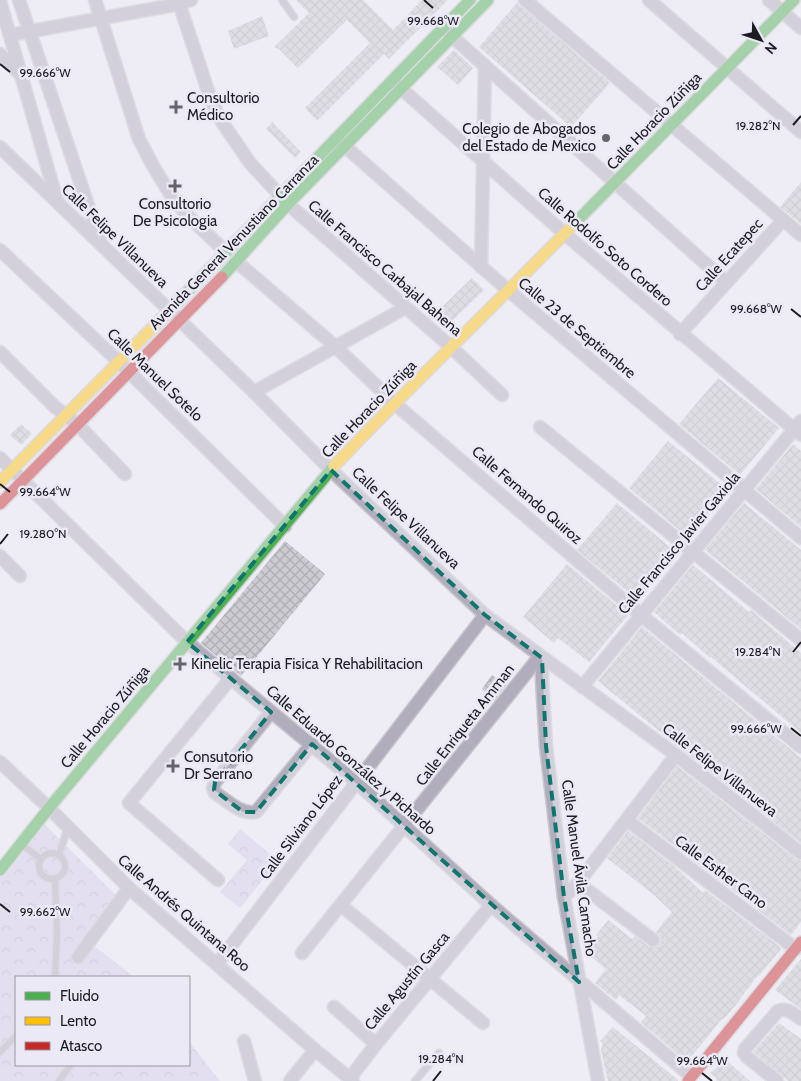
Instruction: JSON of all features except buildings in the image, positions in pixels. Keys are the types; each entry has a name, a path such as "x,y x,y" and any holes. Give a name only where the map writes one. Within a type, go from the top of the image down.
{"main road":[{"name":"Avenida General Venustiano Carranza","path":"0,482 226,252 346,147 442,28 470,0"},
{"name":"Avenida General Venustiano Carranza","path":"0,504 236,262 335,138 452,37 488,0"},
{"name":"Calle Horacio Zúñiga","path":"0,870 49,808 331,470 394,403 509,292 794,0"},
{"path":"690,1079 798,945"}],"street":[{"path":"19,0 102,246"},
{"path":"95,0 139,139 170,194 185,213 226,252"},
{"path":"525,0 801,235"},
{"path":"649,0 726,69 801,132"},
{"path":"769,0 801,28"},
{"path":"0,1 58,203"},
{"path":"10,35 101,19 183,1"},
{"name":"Calle Francisco Carbajal Bahena","path":"183,1 211,100 220,119 250,163 284,200 451,347 502,395"},
{"path":"442,28 726,282"},
{"path":"0,54 20,74"},
{"path":"481,267 485,66"},
{"name":"Calle Rodolfo Soto Cordero","path":"396,84 564,234 680,334 799,429"},
{"name":"Calle 23 de Septiembre","path":"335,138 509,292 801,538"},
{"name":"Calle Felipe Villanueva","path":"0,146 254,392 331,470 485,615 676,755 801,853"},
{"name":"Calle Ecatepec","path":"680,334 783,220"},
{"name":"Calle Manuel Sotelo","path":"0,250 119,362 285,526"},
{"name":"Calle Fernando Quiroz","path":"236,262 336,347 394,403 641,615 801,747"},
{"path":"254,392 405,308"},
{"path":"0,352 78,425 125,474"},
{"path":"540,428 694,551 801,640"},
{"name":"Calle Francisco Javier Gaxiola","path":"582,687 744,491 799,429"},
{"name":"Calle Eduardo González y Pichardo","path":"0,458 187,642 356,782 491,906 690,1079"},
{"path":"0,556 20,576"},
{"name":"Calle Silviano López","path":"217,964 485,615"},
{"name":"Calle Enriqueta Amman","path":"302,953 342,906 541,657"},
{"name":"Calle Manuel Ávila Camacho","path":"541,657 546,746 564,898 598,1081"},
{"path":"218,880 129,803 231,678"},
{"path":"271,712 215,782 213,788 215,793 243,812 256,812 312,744"},
{"path":"564,898 578,883 676,755"},
{"name":"Calle Andrés Quintana Roo","path":"0,762 129,888 352,1080"},
{"name":"Calle Esther Cano","path":"627,820 798,945"},
{"path":"578,883 653,940"},
{"path":"78,957 129,888"},
{"path":"342,906 484,1023"},
{"name":"Calle Agustín Gasca","path":"352,1080 376,1044 491,906"},
{"path":"334,1007 376,1044"},
{"path":"777,1081 744,1053 756,1034 774,1014 782,1009 788,1010 801,1019"},
{"path":"738,1020 756,1034"},
{"path":"244,1041 255,1081"},
{"path":"290,1081 315,1050"}],"lane":[{"path":"282,0 294,17"},
{"path":"59,855 68,827"},
{"path":"21,844 41,859"},
{"path":"50,854 59,855 63,859 64,868 60,876 50,879 42,874 40,869 41,859 50,854"},
{"path":"55,878 57,933 55,976"},
{"path":"0,1052 15,1037"},
{"path":"416,1081 439,1053"},
{"path":"59,1081 70,1066"}],"highlighted area":[{"path":"331,470 485,615 542,658 546,746 564,897 579,982 312,744 256,812 243,812 214,790 215,782 271,712 187,642"}],"green space":[{"path":"44,824 116,895 84,938 133,976 15,976 15,1066 190,1066 190,1043 220,1081 0,1081 0,877"},
{"path":"240,829 278,861 240,908 220,892 247,860 228,844"}],"traffic: fast":[{"path":"164,316 470,0"},
{"path":"222,277 288,204 488,0"},
{"path":"572,226 794,0"},
{"path":"0,870 49,808 334,466"}],"traffic: slow":[{"path":"334,466 572,226"},
{"path":"0,482 164,316"}],"traffic: jam":[{"path":"0,504 222,277"},
{"path":"688,1081 801,942"}],"place":[{"name":"Consultorio Médico","path":"176,107"},
{"name":"Colegio de Abogados del Estado de Mexico","path":"606,138"},
{"name":"Consultorio De Psicologia","path":"175,186"},
{"name":"Kinelic Terapia Fisica Y Rehabilitacion","path":"180,664"},
{"name":"Consutorio Dr Serrano","path":"173,766"}]}
